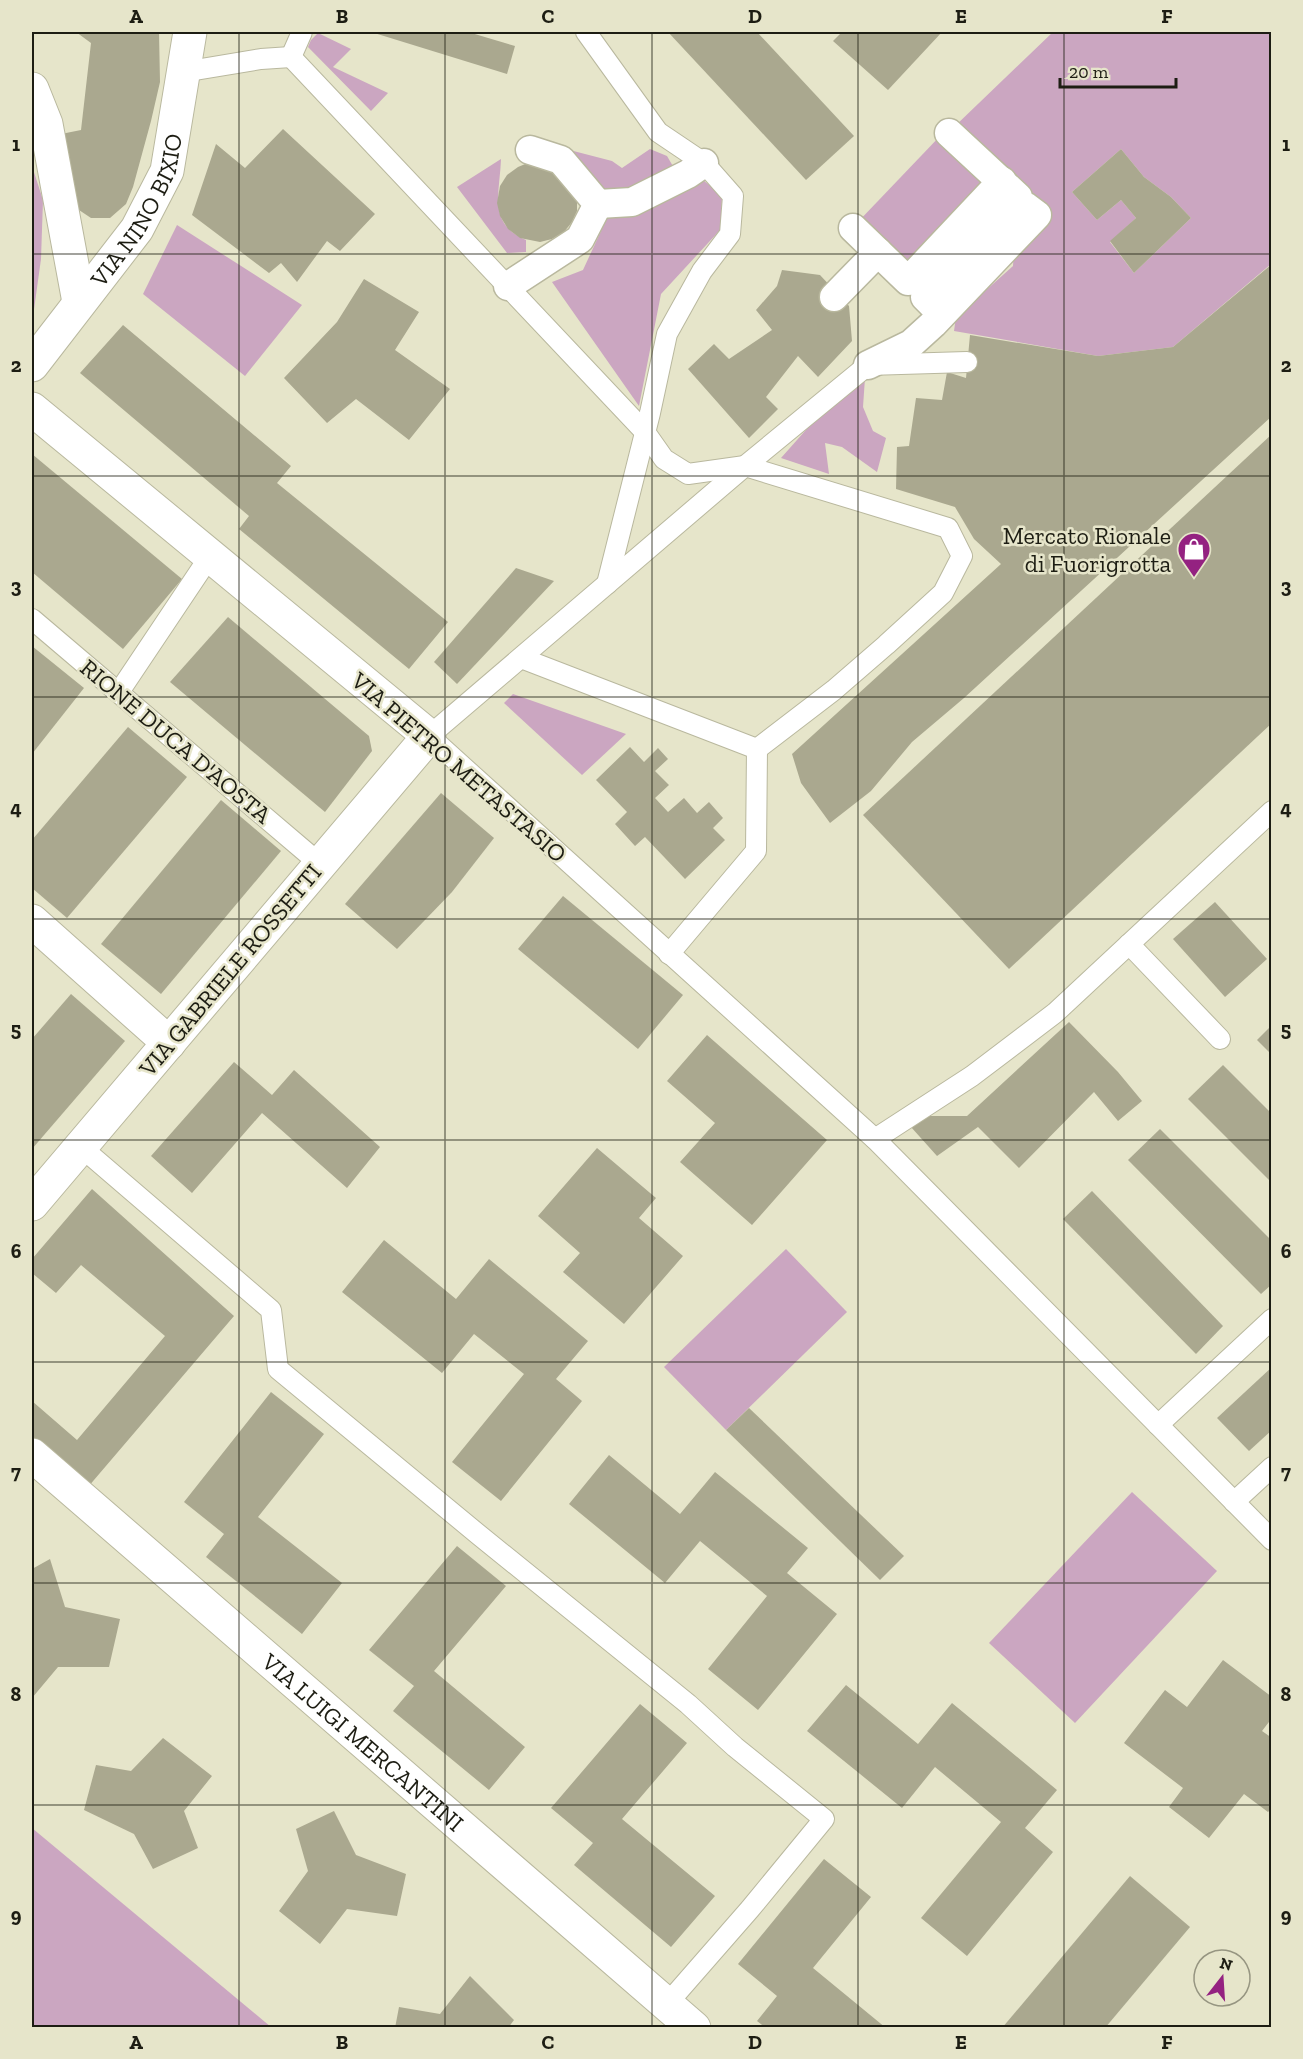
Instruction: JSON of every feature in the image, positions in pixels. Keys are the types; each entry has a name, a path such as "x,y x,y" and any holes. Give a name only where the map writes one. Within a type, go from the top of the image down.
{"street":[{"name":"VIA NINO BIXIO","path":"32,365 137,229 167,171 190,32"},
{"path":"32,89 46,124 79,302"},
{"path":"868,365 911,344 1037,215 1025,206 934,306 925,297 1018,197 950,133"},
{"path":"530,150 561,160 598,204"},
{"path":"598,204 632,202 688,174 704,163"},
{"path":"853,228 908,281 1002,181"},
{"path":"508,286 580,239 598,204"},
{"path":"834,297 878,252"},
{"name":"VIA PIETRO METASTASIO","path":"32,409 429,736"},
{"name":"VIA GABRIELE ROSSETTI","path":"32,1204 429,736"},
{"path":"32,921 169,1043"},
{"name":"VIA LUIGI MERCANTINI","path":"32,1455 694,2028"}],"lane":[{"path":"291,57 302,32"},
{"path":"586,32 658,132 704,163 733,196 730,234 702,271 668,333 606,584"},
{"path":"183,72 261,59 291,57"},
{"path":"291,57 645,432 664,459 688,474 745,466 948,528 962,556 943,593 834,690 756,749"},
{"path":"429,736 745,466 868,365 967,362"},
{"path":"118,692 210,555"},
{"name":"RIONE DUCA D'AOSTA","path":"32,619 320,864"},
{"path":"521,658 756,749"},
{"name":"VIA PIETRO METASTASIO","path":"429,736 875,1139 1272,1540"},
{"path":"669,954 756,851 756,749"},
{"path":"875,1139 972,1076 1055,1012 1272,811"},
{"path":"1129,944 1220,1039"},
{"path":"81,1147 271,1310 278,1369 688,1704 735,1747 824,1819 750,1909 667,2004"},
{"path":"1158,1425 1272,1319"},
{"path":"1234,1502 1272,1467"}],"shaded area":[{"path":"1053,32 1271,32 1271,264 1173,347 1098,356 954,331 956,317 1013,266 1015,229 953,128","holes":["1121,149 1144,177 1171,197 1191,218 1134,273 1110,242 1136,218 1121,200 1097,220 1072,192"]},
{"path":"318,33 351,49 333,67 388,93 371,111 308,47"},
{"path":"942,134 994,184 909,273 856,224"},
{"path":"558,147 612,161 622,168 650,149 667,156 674,168 666,181 611,194 587,180"},
{"path":"501,159 498,206 506,225 526,240 526,252 507,253 457,187"},
{"path":"32,166 43,200 41,259 32,324"},
{"path":"699,177 722,195 721,229 661,294 639,406 552,282 583,270 607,218"},
{"path":"177,225 302,305 245,376 143,294"},
{"path":"865,378 863,407 873,431 886,438 877,472 842,447 825,443 829,474 781,458 829,404"},
{"path":"513,694 626,734 582,775 504,703"},
{"path":"786,1249 847,1312 726,1430 664,1367"},
{"path":"1132,1492 1217,1571 1075,1723 989,1643"},
{"path":"32,1828 271,2027 32,2027"}],"building":[{"path":"76,32 159,32 160,82 151,121 126,204 110,218 91,218 79,210 69,189 61,134 81,130 91,43"},
{"path":"371,32 468,32 515,46 507,74"},
{"path":"668,32 757,32 854,136 806,180"},
{"path":"842,32 942,32 888,90 833,41"},
{"path":"283,129 375,214 340,251 327,241 297,282 281,263 269,273 192,215 216,144 245,168"},
{"path":"1121,149 1144,177 1171,197 1191,218 1134,273 1110,241 1136,218 1121,200 1097,220 1072,192"},
{"path":"530,162 543,162 577,197 577,211 564,232 552,239 540,242 520,238 508,229 500,216 497,203 500,186 507,175"},
{"path":"1272,264 1272,416 964,698 912,742 871,791 830,823 801,783 792,754 1001,564 974,539 955,507 896,489 897,447 909,446 916,398 942,400 947,372 966,378 970,335 1098,356 1173,347"},
{"path":"782,270 820,275 849,306 852,341 818,377 798,356 766,397 778,409 749,438 688,369 714,344 729,359 772,330 756,310 777,286"},
{"path":"364,279 419,312 395,350 450,389 409,440 356,399 327,423 284,378 337,322"},
{"path":"123,325 291,466 277,483 448,622 409,669 239,529 249,516 80,373"},
{"name":"Mercato Rionale di Fuorigrotta","path":"1272,434 1272,723 1009,969 863,815"},
{"path":"32,454 182,579 123,649 32,572"},
{"path":"516,568 554,581 457,684 434,662"},
{"path":"228,617 369,736 372,751 325,812 170,682"},
{"path":"32,646 84,688 32,754"},
{"path":"128,727 187,777 67,918 32,888 32,840"},
{"path":"630,747 644,762 658,748 668,759 655,771 669,785 655,798 668,812 684,798 697,813 709,802 723,818 713,828 725,840 685,879 645,837 635,846 615,824 627,812 596,780"},
{"path":"441,793 494,838 452,892 397,949 345,904"},
{"path":"221,800 281,851 161,994 101,944"},
{"path":"563,896 683,995 638,1049 518,949"},
{"path":"1215,902 1267,959 1225,997 1173,939"},
{"path":"71,994 125,1041 32,1149 32,1039"},
{"path":"1069,1022 1118,1072 1142,1101 1118,1121 1094,1092 1019,1168 978,1127 937,1156 911,1127 921,1116 967,1116"},
{"path":"1272,1025 1272,1055 1257,1040"},
{"path":"707,1035 827,1140 752,1225 680,1162 715,1123 667,1081"},
{"path":"234,1062 272,1095 294,1070 380,1147 347,1188 262,1113 192,1193 151,1156"},
{"path":"1223,1065 1272,1114 1272,1183 1188,1099"},
{"path":"1160,1129 1272,1241 1272,1284 1261,1294 1128,1160"},
{"path":"597,1148 656,1198 639,1218 683,1256 624,1324 563,1272 580,1253 538,1216"},
{"path":"92,1189 234,1316 88,1487 32,1438 32,1401 77,1440 165,1336 81,1265 56,1293 32,1273 32,1259"},
{"path":"1092,1191 1223,1326 1196,1354 1063,1219"},
{"path":"384,1240 456,1299 489,1259 588,1341 556,1379 582,1401 501,1501 452,1462 524,1374 474,1334 442,1373 342,1292"},
{"path":"1272,1367 1272,1430 1249,1451 1217,1418"},
{"path":"271,1392 324,1434 258,1517 342,1583 302,1634 206,1557 224,1534 184,1502"},
{"path":"749,1408 904,1556 880,1580 726,1430"},
{"path":"609,1455 680,1514 715,1472 808,1548 787,1573 837,1614 758,1710 708,1669 767,1596 700,1541 665,1583 569,1504"},
{"path":"457,1546 506,1586 434,1671 525,1747 489,1790 393,1711 414,1686 369,1650"},
{"path":"50,1559 65,1607 120,1619 109,1667 58,1667 32,1698 32,1569"},
{"path":"1223,1660 1272,1697 1272,1718 1262,1731 1272,1738 1272,1808 1268,1812 1244,1794 1209,1838 1169,1807 1183,1788 1124,1743 1165,1690 1187,1707"},
{"path":"846,1685 918,1744 952,1703 1057,1790 1025,1828 1053,1852 967,1956 921,1918 1001,1822 935,1767 902,1808 807,1731"},
{"path":"640,1704 687,1743 622,1819 715,1896 671,1947 574,1865 593,1843 551,1808"},
{"path":"163,1738 212,1776 184,1811 198,1848 153,1869 134,1834 84,1810 96,1765 131,1771"},
{"path":"334,1811 356,1855 406,1874 397,1916 347,1909 320,1944 279,1911 308,1871 296,1829"},
{"path":"824,1859 871,1897 813,1968 886,2028 766,2028 757,2021 777,1996 738,1964"},
{"path":"1130,1876 1190,1927 1105,2028 1002,2028"},
{"path":"470,1976 514,2020 508,2028 395,2028 399,2007 440,2014"}],"place":[{"name":"Mercato Rionale di Fuorigrotta","path":"1194,578"}]}
